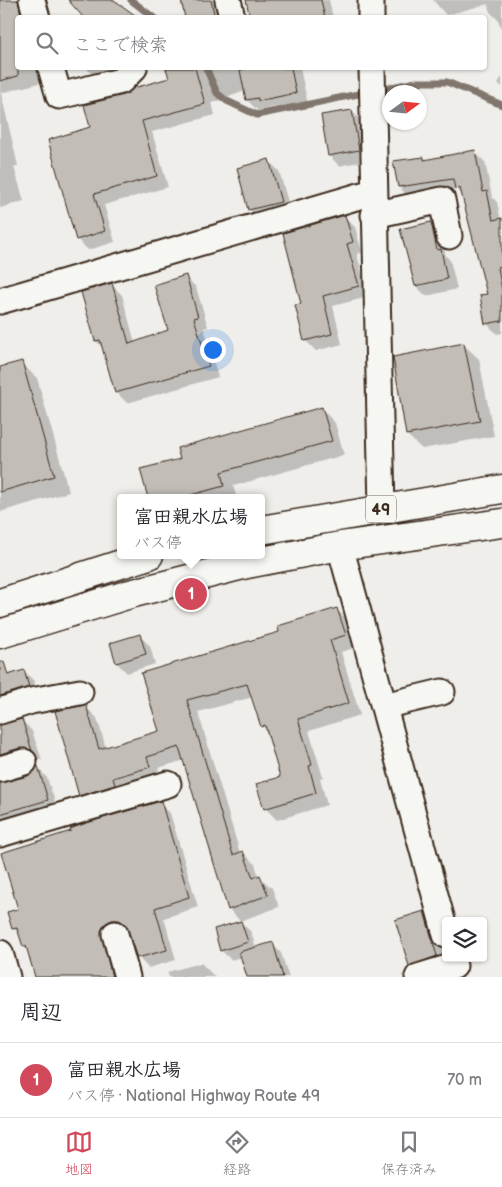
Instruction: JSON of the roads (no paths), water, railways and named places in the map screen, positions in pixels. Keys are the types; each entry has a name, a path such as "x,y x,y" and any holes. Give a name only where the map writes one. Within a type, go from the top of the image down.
{"highway":[{"name":"49","path":"265,529 502,488"},
{"name":"49","path":"0,634 138,592 247,564 340,546 502,523"},
{"path":"0,603 137,559"}],"street":[{"path":"32,0 36,15"},
{"path":"371,0 371,15"},
{"path":"52,70 59,96 121,81 132,70"},
{"path":"372,73 382,508"},
{"path":"0,301 374,204 442,200 449,236"},
{"path":"340,546 442,920"},
{"path":"0,711 31,702 80,692"},
{"path":"384,706 442,692"},
{"path":"0,768 24,762"},
{"path":"0,834 168,784"},
{"path":"115,934 127,977"},
{"path":"0,953 7,977"},
{"path":"418,977 454,967"}],"waterway":[{"path":"131,0 150,15"},
{"path":"207,70 217,93 227,101 257,115 416,82 447,82 502,105"}],"place":[{"name":"富田親水広場","path":"191,594"}]}
